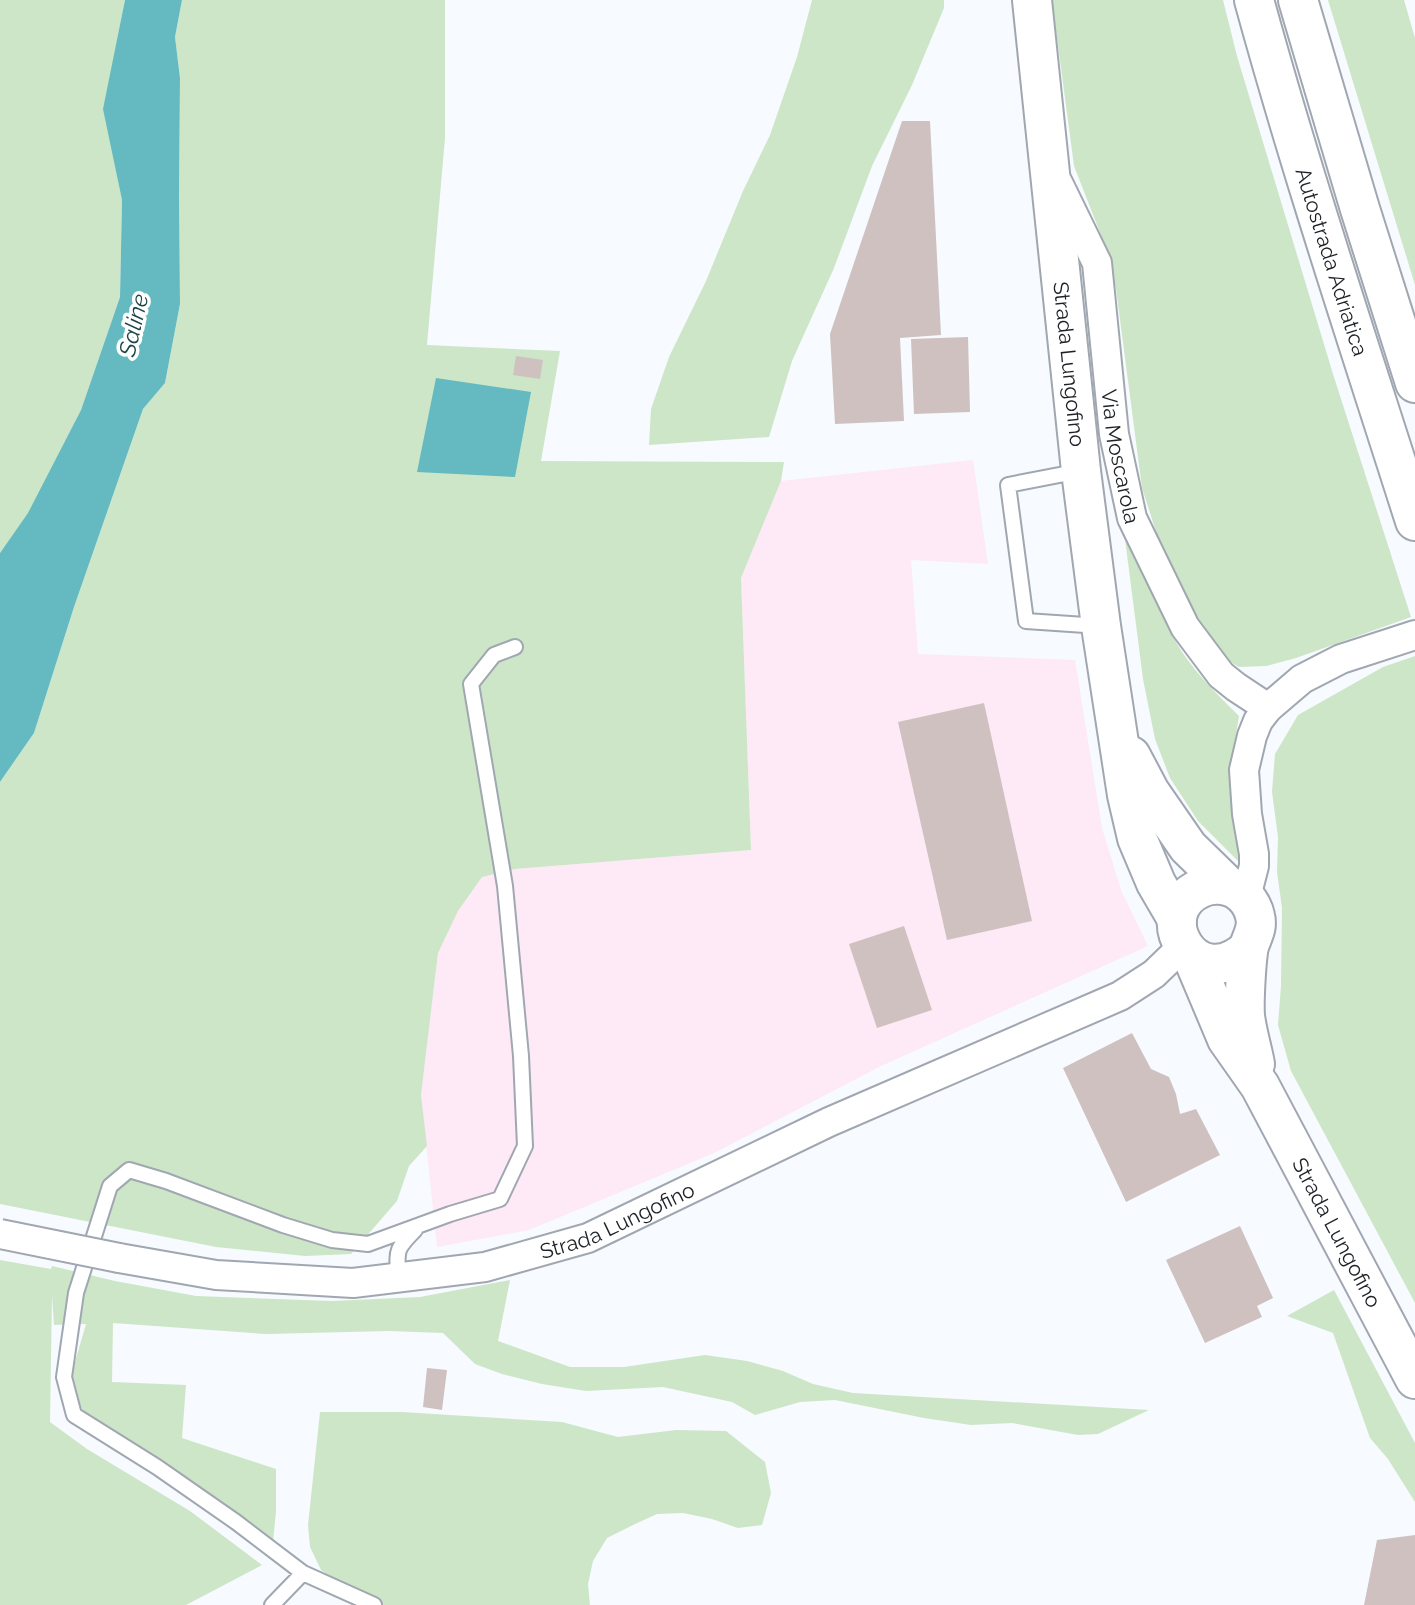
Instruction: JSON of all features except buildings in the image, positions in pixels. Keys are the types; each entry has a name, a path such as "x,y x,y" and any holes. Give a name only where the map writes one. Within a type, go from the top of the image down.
{"main road":[{"name":"Strada Lungofino","path":"1032,0 1081,471 1116,726 1137,838 1227,1038 1260,1086 1415,1379"},
{"name":"Autostrada Adriatica","path":"1254,0 1317,216 1415,521"},
{"name":"Autostrada Adriatica","path":"1298,0 1415,383"},
{"name":"Strada Lungofino","path":"1116,726 1150,792 1188,847 1252,906 1256,928 1248,949 1245,1014 1260,1086"},
{"name":"Strada Lungofino","path":"1184,940 1180,908 1186,898 1205,886 1216,884 1237,892"},
{"path":"1184,940 1203,962 1215,964 1227,962 1248,949"}],"street":[{"name":"Via Moscarola","path":"1049,165 1097,263 1114,434 1132,518 1185,627 1221,675 1268,708"},
{"path":"1237,892 1254,866 1244,770 1258,721 1268,708 1302,679 1341,659 1402,639"},
{"name":"Strada Lungofino","path":"0,1234 216,1275 353,1283 485,1267 588,1238 829,1122 1120,996 1154,974 1184,940"}],"lane":[{"path":"1081,471 1008,485 1026,621 1101,626"},
{"path":"374,1605 303,1573 157,1467 74,1415 64,1377 76,1293 110,1186 129,1170 283,1225 349,1243 368,1244 500,1199 525,1146 521,1056 505,886 471,684 494,655 515,647"},
{"path":"398,1278 399,1246 418,1226"},
{"path":"272,1605 303,1573"}],"shaded area":[{"path":"973,460 988,564 911,560 918,654 1075,660 1102,828 1121,890 1148,946 881,1066 714,1153 529,1230 437,1247 421,1095 438,953 458,911 482,876 515,869 751,850 741,578 781,481"}],"green space":[{"path":"0,0 125,0 104,109 122,200 120,297 81,410 28,514 0,553"},
{"path":"182,0 445,0 445,138 427,345 560,351 541,461 784,462 781,481 741,578 751,850 515,869 482,877 458,911 438,953 421,1095 427,1146 409,1166 397,1201 351,1254 305,1256 216,1247 0,1204 0,782 34,733 74,607 143,409 165,383 180,304 180,78 175,37"},
{"path":"812,0 944,0 944,8 912,85 872,166 834,268 792,361 769,437 649,445 651,409 669,357 706,281 743,191 770,135 797,57"},
{"path":"1052,0 1223,0 1237,56 1333,374 1411,617 1296,658 1266,666 1239,667 1227,660 1209,638 1188,602 1160,544 1142,488 1116,289 1106,248 1074,166"},
{"path":"1328,0 1404,0 1415,38 1415,285"},
{"path":"1121,508 1148,581 1172,635 1209,686 1239,716 1231,765 1234,824 1240,863 1198,821 1170,778 1155,739 1143,679"},
{"path":"1415,656 1415,1303 1291,1071 1278,1025 1282,908 1277,872 1278,837 1272,792 1275,754 1298,715 1383,667"},
{"path":"0,1260 51,1269 52,1266 196,1296 332,1301 420,1297 510,1280 498,1341 570,1367 624,1367 705,1355 747,1361 783,1371 813,1384 853,1393 1149,1410 1098,1434 1078,1435 1012,1423 971,1425 835,1400 800,1402 755,1415 732,1402 663,1387 586,1391 502,1374 475,1364 443,1333 389,1331 266,1334 113,1323 112,1382 186,1385 182,1438 276,1469 273,1542 223,1502 92,1421 78,1404 70,1379 86,1324 54,1325 52,1295 50,1422 87,1449 190,1511 262,1565 186,1605 0,1605"},
{"path":"1334,1290 1415,1443 1415,1502 1388,1459 1370,1438 1333,1333 1287,1316"},
{"path":"320,1412 402,1412 562,1422 618,1437 676,1430 726,1431 765,1462 771,1493 762,1525 738,1528 683,1513 657,1514 607,1538 593,1561 588,1584 590,1605 384,1605 336,1581 321,1570 310,1547 308,1525"}],"water":[{"name":"Saline","path":"125,0 182,0 175,37 180,78 180,304 165,383 143,409 74,607 34,733 0,782 0,553 28,513 81,410 120,297 122,200 103,109"},
{"path":"436,378 531,392 515,477 417,472"}]}
